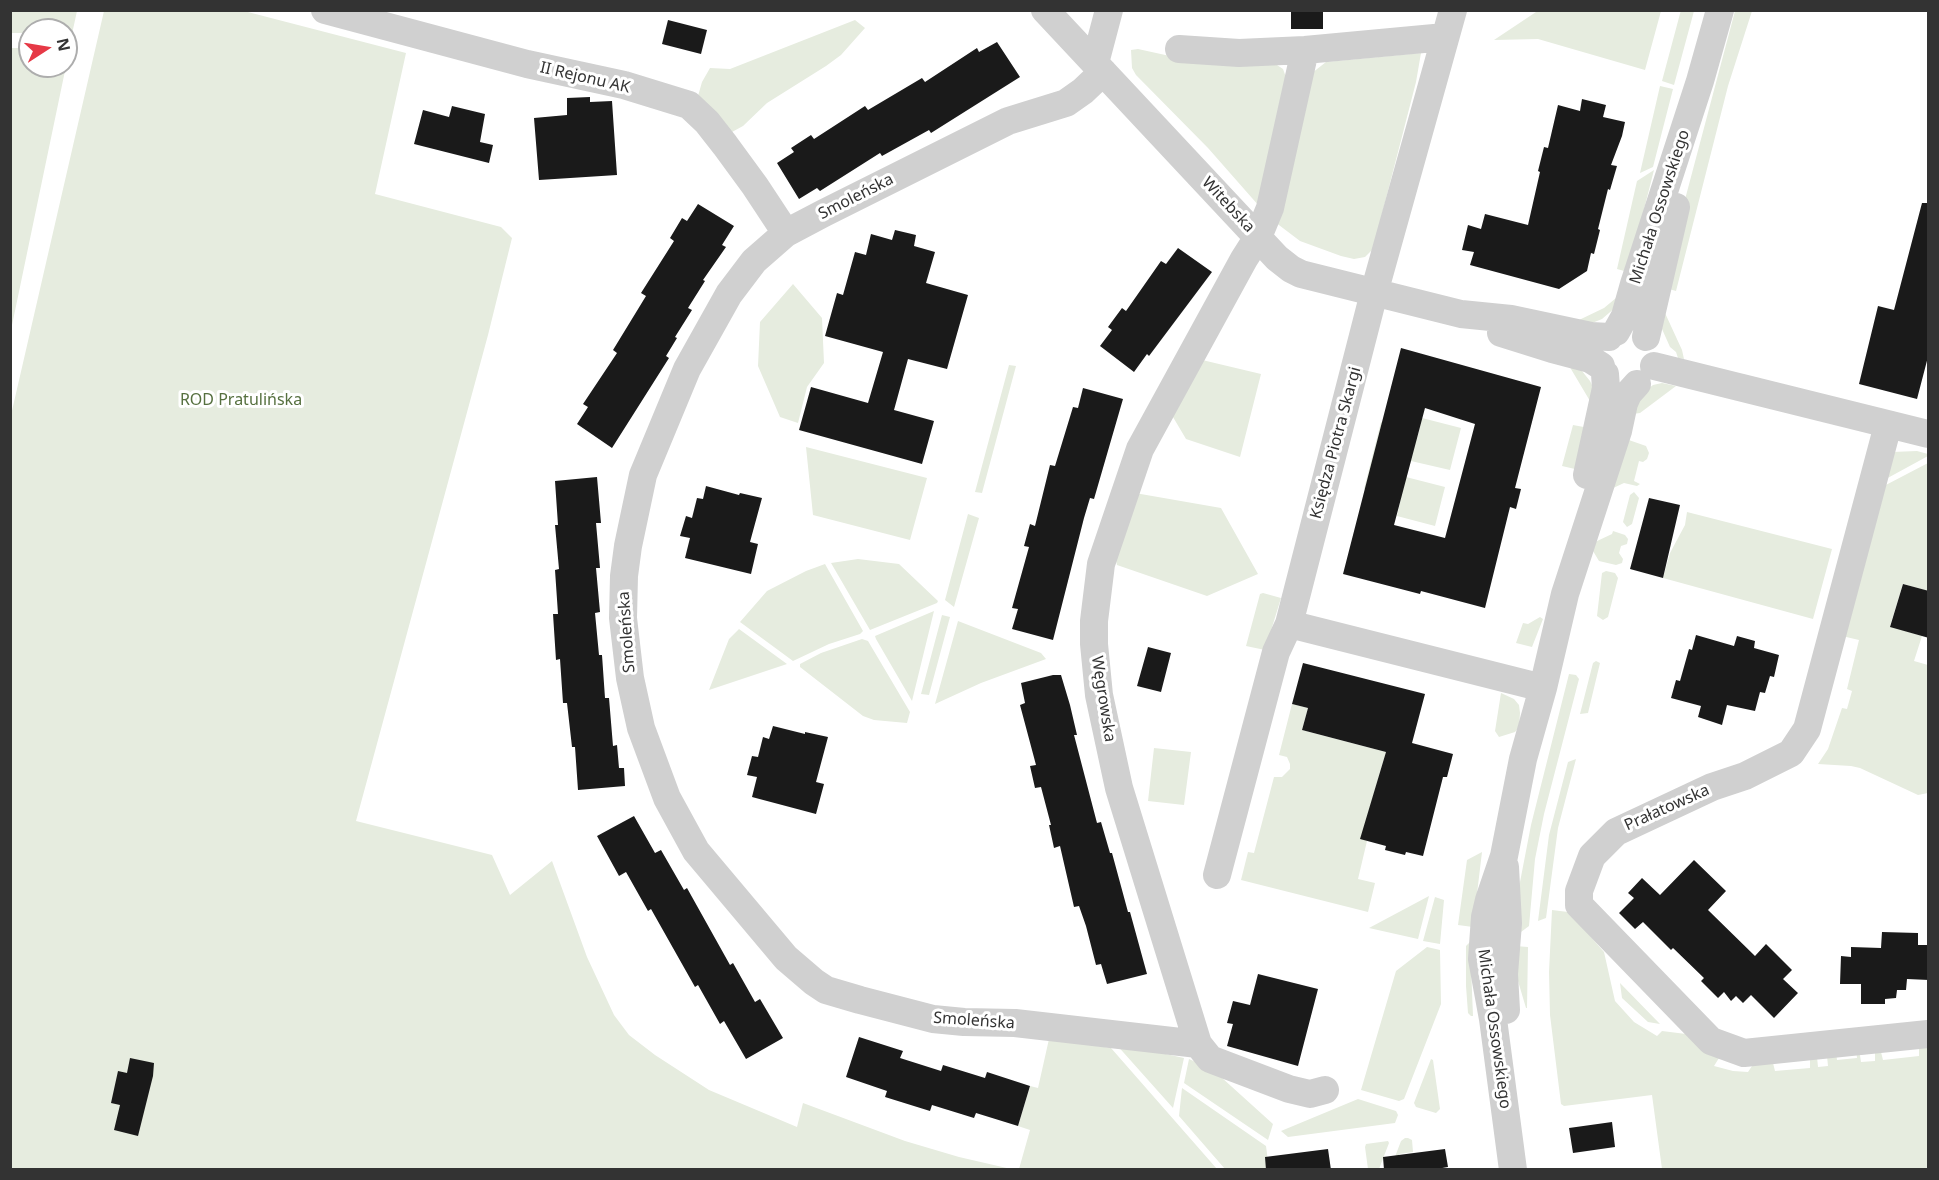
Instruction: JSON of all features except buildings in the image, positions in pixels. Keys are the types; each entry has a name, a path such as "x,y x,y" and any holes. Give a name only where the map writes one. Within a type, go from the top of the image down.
{"street":[{"name":"II Rejonu AK","path":"325,10 527,64 624,86 689,105 707,122 725,145 786,233"},
{"name":"Witebska","path":"1045,10 1277,258 1301,274 1461,314 1511,319 1591,336 1613,334"},
{"path":"1099,68 1110,10"},
{"name":"Michała Ossowskiego","path":"1613,334 1625,316 1700,81 1720,10"},
{"path":"1179,49 1239,53 1305,50 1449,24"},
{"name":"Księdza Piotra Skargi","path":"1216,875 1276,652 1289,624 1374,293 1449,24"},
{"name":"Węgrowska","path":"1198,1044 1119,788 1099,695 1094,644 1101,564 1140,449 1258,237 1270,208 1305,50"},
{"name":"Smoleńska","path":"1099,68 1083,91 1066,103 1008,121 786,233 754,261 729,294 687,369 643,475 627,546 624,576 624,618 630,678 641,728 667,798 696,851 786,958 826,990 933,1019 1015,1023 1198,1044"},
{"name":"Michała Ossowskiego","path":"1646,337 1678,200 1700,81"},
{"name":"Witebska","path":"1461,314 1508,336 1590,359 1603,370"},
{"path":"1627,330 1637,331 1646,337 1651,342 1655,353 1645,375 1630,385 1616,382 1603,370 1600,359 1602,347 1613,334 1627,330"},
{"name":"Michała Ossowskiego","path":"1564,594 1565,570 1606,388 1603,370"},
{"path":"1645,375 1929,434"},
{"name":"Michała Ossowskiego","path":"1513,1170 1493,1019 1481,950 1488,900 1504,856 1523,759 1543,688 1564,594 1618,431 1624,404 1628,394 1645,375"},
{"name":"Prałatowska","path":"1888,424 1807,729 1791,753 1745,776 1712,787 1616,832 1592,856 1579,891 1579,905 1711,1041 1744,1053 1929,1034"},
{"path":"1289,624 1543,688"},
{"name":"Michała Ossowskiego","path":"1504,856 1508,909 1504,974 1505,1004 1527,1170"},
{"path":"1198,1044 1210,1059 1289,1089 1310,1094 1325,1090"}],"green space":[{"path":"11,10 77,10 75,18 18,18 18,33 11,33"},
{"path":"1539,10 1661,11 1645,70 1538,39 1494,40"},
{"path":"1681,10 1694,11 1674,85 1662,81"},
{"name":"ROD Pratulińska","path":"104,11 244,11 406,53 375,194 501,227 512,238 488,335 356,821 492,855 510,895 552,861 587,957 614,1015 629,1035 709,1090 797,1127 803,1103 905,1141 1011,1169 11,1170 11,415"},
{"path":"1735,11 1752,11 1728,86 1676,291 1669,289 1683,207"},
{"path":"855,20 865,28 841,55 767,103 743,126 732,132 698,96 702,82 710,68 730,69"},
{"path":"11,48 18,48 18,78 64,78 11,330"},
{"path":"1138,49 1188,60 1274,63 1283,69 1288,83 1259,206 1208,148 1136,75 1132,68 1131,50"},
{"path":"1421,53 1416,82 1373,249 1365,257 1354,259 1341,256 1300,241 1271,219 1312,73 1326,62"},
{"path":"1660,86 1673,89 1653,167 1640,173"},
{"path":"1654,170 1628,272 1617,269 1637,181"},
{"path":"793,284 822,318 824,363 807,387 798,423 780,417 758,366 760,322"},
{"path":"1616,298 1616,307 1602,319 1592,323 1579,320 1604,308"},
{"path":"1665,313 1684,359 1678,358 1676,352 1670,347 1658,320"},
{"path":"1198,359 1261,374 1240,457 1186,439 1170,412"},
{"path":"1568,364 1578,366 1590,381 1593,387 1590,401"},
{"path":"1009,365 1016,366 982,493 975,492"},
{"path":"1662,383 1676,386 1640,413 1633,414 1639,396 1653,385"},
{"path":"1422,418 1461,428 1450,470 1411,461 1406,477 1445,487 1435,526 1397,516 1401,498 1364,489 1381,422 1418,431 1417,439"},
{"path":"1573,425 1589,428 1575,469 1562,466"},
{"path":"1626,439 1646,446 1649,453 1647,459 1643,462 1639,461 1634,481 1640,484 1637,486 1624,483 1611,489"},
{"path":"806,447 927,478 910,540 813,515"},
{"path":"1917,451 1928,454 1928,456 1884,480 1892,452"},
{"path":"1928,463 1928,591 1903,584 1890,626 1922,636 1914,661 1928,665 1928,793 1918,795 1860,768 1818,764 1828,749 1842,708 1847,709 1852,691 1847,689 1859,640 1842,636 1882,487"},
{"path":"1634,492 1639,498 1632,524 1627,527 1623,522 1630,495"},
{"path":"1135,493 1221,508 1258,574 1207,596 1117,565 1114,553"},
{"path":"1687,512 1832,549 1813,619 1663,578 1670,553 1685,525"},
{"path":"968,514 979,518 954,607 945,600"},
{"path":"1613,531 1625,535 1628,539 1627,544 1621,546 1619,553 1623,559 1622,563 1616,565 1599,561 1593,551 1595,542 1612,534"},
{"path":"858,559 899,564 938,601 937,603 870,630 831,563"},
{"path":"825,564 863,631 860,634 829,644 793,661 740,622 767,591"},
{"path":"1606,571 1615,573 1618,578 1608,617 1603,620 1597,616 1602,573"},
{"path":"1260,594 1281,598 1265,650 1246,646"},
{"path":"934,611 912,701 875,636"},
{"path":"942,615 950,617 929,695 921,694"},
{"path":"1540,617 1543,619 1532,647 1516,643 1523,623 1528,624"},
{"path":"958,621 1041,653 1046,659 981,683 935,704"},
{"path":"739,629 787,664 709,690 729,639"},
{"path":"862,639 868,641 910,712 907,723 874,720 863,716 800,667 800,664 821,653"},
{"path":"1596,661 1600,663 1588,713 1580,714 1593,663"},
{"path":"1569,674 1576,675 1579,679 1544,814 1535,859 1529,926 1521,932 1520,882 1531,825"},
{"path":"1501,693 1514,699 1519,705 1520,713 1519,727 1515,732 1499,737 1495,731"},
{"path":"1292,704 1308,708 1302,730 1386,752 1361,838 1367,841 1358,879 1375,883 1368,912 1241,880 1248,852 1254,853 1274,777 1282,777 1290,769 1287,757 1279,755"},
{"path":"1154,748 1191,752 1184,805 1148,801"},
{"path":"1576,759 1558,828 1546,918 1538,921 1549,835 1568,762"},
{"path":"1482,852 1473,927 1458,925 1467,860"},
{"path":"1429,896 1418,939 1369,928"},
{"path":"1435,897 1444,900 1440,944 1423,941"},
{"path":"1552,910 1576,913 1590,936 1604,952 1615,1001 1634,1022 1657,1036 1662,1031 1686,1034 1719,1058 1714,1066 1748,1072 1756,1060 1773,1063 1775,1071 1810,1068 1810,1060 1817,1057 1818,1067 1828,1066 1827,1056 1836,1052 1837,1060 1857,1058 1856,1049 1859,1049 1861,1062 1875,1061 1875,1053 1881,1052 1883,1060 1919,1056 1919,1048 1928,1047 1928,1169 1662,1169 1652,1095 1564,1106 1561,1104 1550,1015 1549,972"},
{"path":"1470,942 1473,1016 1468,1013 1466,986 1466,946"},
{"path":"1515,946 1528,947 1527,1008 1518,981"},
{"path":"1427,947 1440,950 1441,1004 1404,1099 1399,1101 1361,1090 1396,971"},
{"path":"1620,983 1660,1024 1648,1022 1622,998"},
{"path":"1049,1039 1111,1048 1217,1169 1019,1169 1030,1130 1018,1126 1030,1086 1038,1088"},
{"path":"1115,1043 1184,1058 1173,1108"},
{"path":"1189,1059 1207,1067 1221,1077 1273,1124 1268,1140 1184,1083"},
{"path":"1431,1059 1440,1109 1436,1113 1416,1107 1414,1103"},
{"path":"1182,1088 1266,1146 1269,1169 1225,1169 1179,1116"},
{"path":"1358,1099 1396,1111 1398,1115 1395,1123 1288,1137 1281,1131"},
{"path":"1405,1138 1412,1140 1413,1152 1399,1154 1401,1169 1390,1170 1401,1141"},
{"path":"1388,1141 1379,1169 1368,1169 1366,1144"}]}
